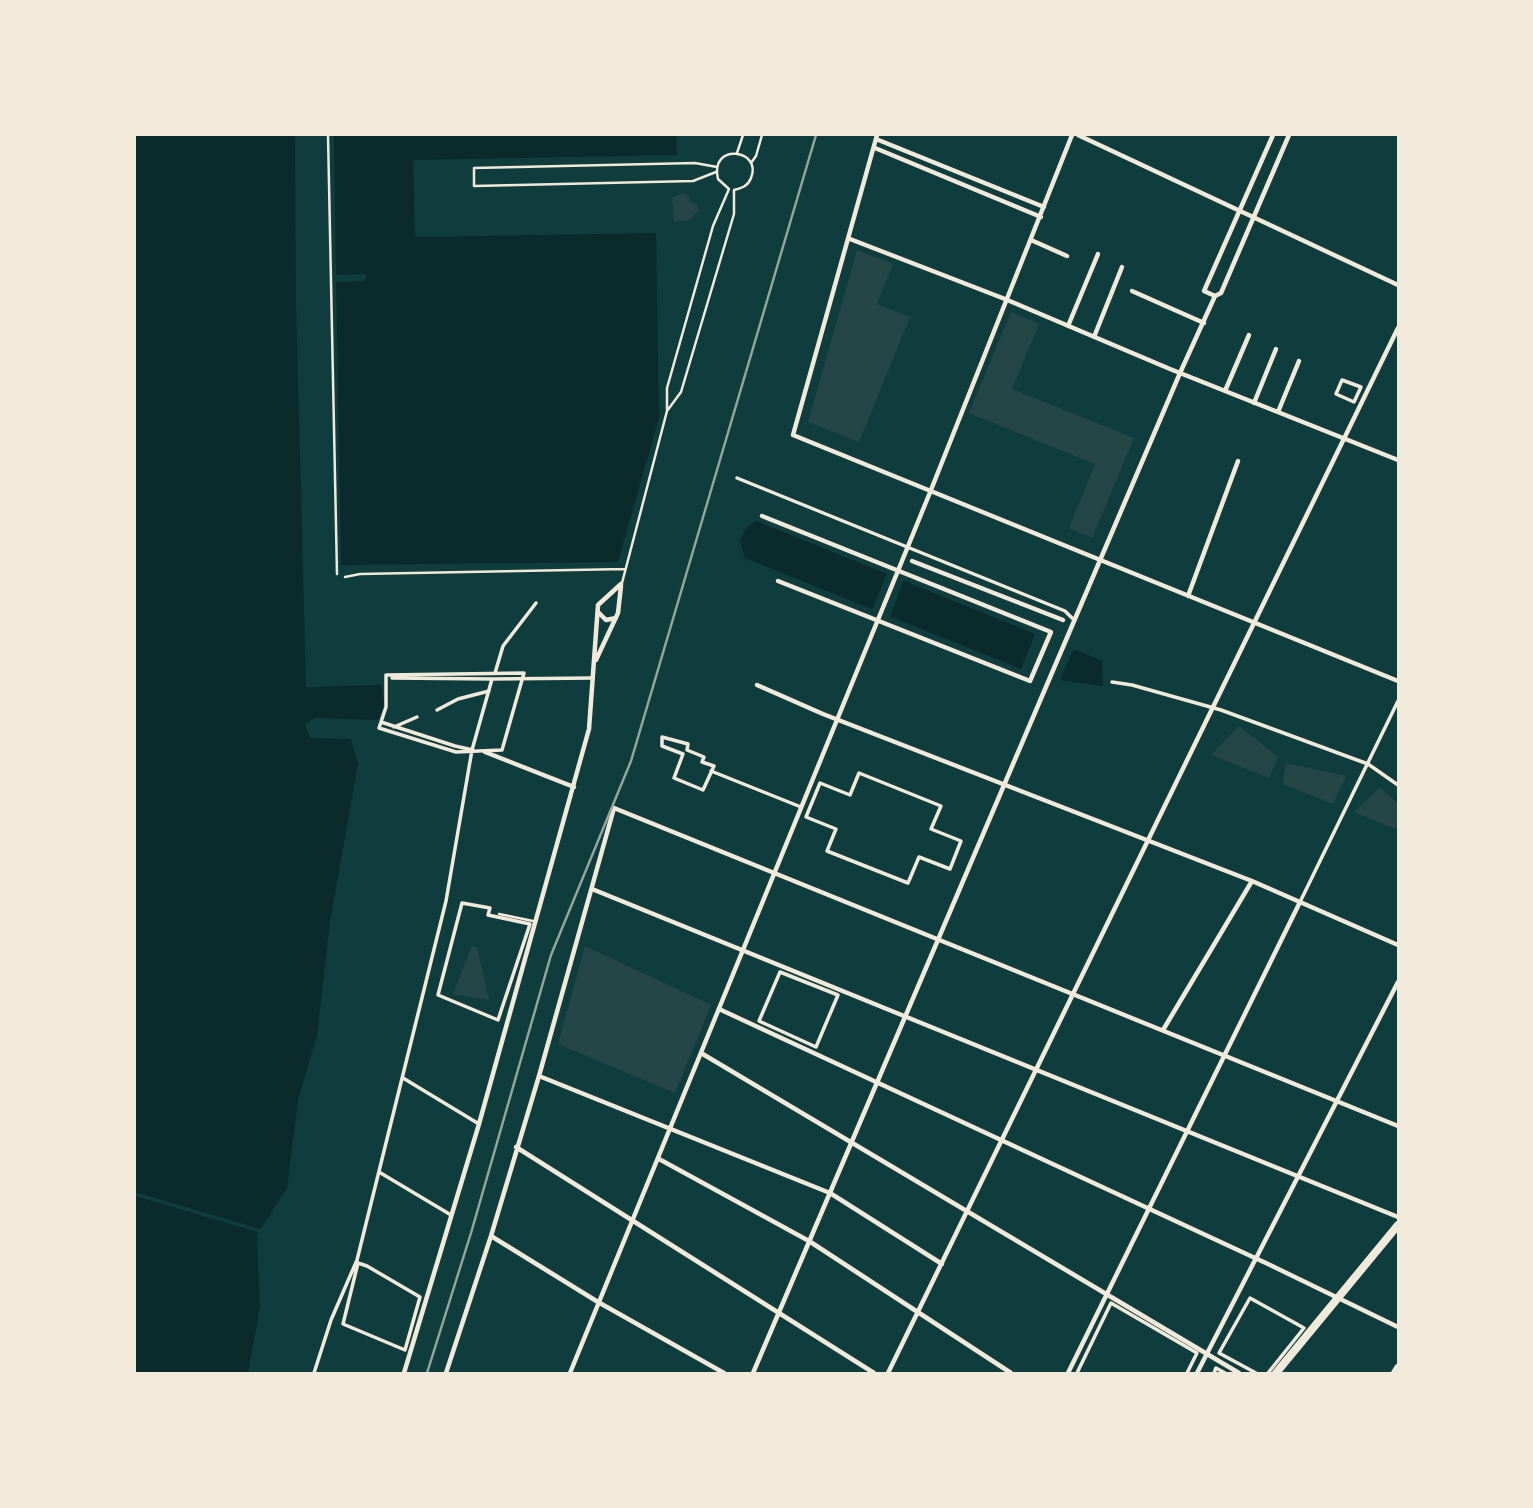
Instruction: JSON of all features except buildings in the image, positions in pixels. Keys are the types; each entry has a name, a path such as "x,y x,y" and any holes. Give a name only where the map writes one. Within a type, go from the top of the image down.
{"main road":[{"path":"1276,1373 1398,1225"},
{"path":"1395,1373 1398,1368"}],"street":[{"path":"570,1373 931,490 1072,135"},
{"path":"1078,135 1398,285"},
{"path":"1215,296 1204,291 1273,135"},
{"path":"753,1373 1180,373 1215,296 1221,293 1289,135"},
{"path":"1044,207 877,137 793,435 1398,681"},
{"path":"875,148 1041,217"},
{"path":"850,239 1005,299 1180,373 1398,460"},
{"path":"1031,240 1068,256"},
{"path":"1068,326 1098,254"},
{"path":"1094,337 1122,267"},
{"path":"1132,291 1204,323"},
{"path":"888,1373 1398,328"},
{"path":"1225,391 1249,335"},
{"path":"1254,403 1276,349"},
{"path":"1278,412 1299,361"},
{"path":"1342,380 1361,387 1354,402 1336,394 1342,380"},
{"path":"1188,596 1238,461"},
{"path":"737,478 1065,611 1072,618"},
{"path":"762,516 1051,632 1030,681 778,581"},
{"path":"912,561 1063,620"},
{"path":"404,1373 452,1215 589,729 598,605 621,584"},
{"path":"594,663 616,618 621,584"},
{"path":"602,600 610,599 617,603"},
{"path":"314,1373 331,1320 357,1260 446,901 472,750 492,679 503,646 536,603"},
{"path":"598,612 606,620 616,618"},
{"path":"472,750 456,752 379,728 386,707 386,675 524,673 502,750 478,751"},
{"path":"392,678 593,678"},
{"path":"1112,682 1213,707 1368,764 1398,785"},
{"path":"757,684 837,719 1252,881 1398,945"},
{"path":"437,710 458,699 489,691"},
{"path":"1069,1373 1398,701"},
{"path":"394,727 417,717"},
{"path":"381,722 485,752 574,787"},
{"path":"662,737 688,744 687,750 704,757 702,762 713,766 711,771 703,790 674,778 683,754 663,746 662,737"},
{"path":"711,771 801,807"},
{"path":"859,773 941,806 931,829 961,841 950,869 919,857 908,883 827,851 836,829 806,817 820,783 850,795 859,773"},
{"path":"446,1373 491,1236 614,808 1398,1126"},
{"path":"1163,1030 1252,881"},
{"path":"592,889 1398,1217"},
{"path":"462,903 490,908 488,915 530,924 498,1020 438,995 462,903"},
{"path":"780,972 838,995 816,1047 759,1021 780,972"},
{"path":"1198,1373 1398,982"},
{"path":"719,1009 1002,1139 1398,1327"},
{"path":"701,1053 1107,1294 1206,1356 1239,1373"},
{"path":"538,1076 830,1193 942,1264"},
{"path":"403,1078 478,1124"},
{"path":"516,1147 874,1373"},
{"path":"659,1158 809,1241 1011,1373"},
{"path":"379,1172 452,1215"},
{"path":"491,1236 598,1302 724,1373"},
{"path":"358,1264 367,1266 419,1297 405,1350 343,1324 358,1264"},
{"path":"1256,1373 1219,1353 1250,1298 1304,1328 1268,1373"},
{"path":"1077,1373 1111,1303 1197,1353 1186,1373"},
{"path":"1213,1373 1216,1368 1225,1373"}],"lane":[{"path":"328,135 337,574"},
{"path":"737,153 743,135"},
{"path":"751,163 762,135"},
{"path":"621,584 667,411 667,388 713,226 729,189 718,179 717,167 721,159 737,153 745,156 751,163 753,172 744,187 734,190 734,214 681,392 667,411"},
{"path":"716,172 693,181 474,186 474,169 695,163 717,167"},
{"path":"345,576 625,569"},
{"path":"499,914 534,922"}],"shaded area":[{"path":"135,135 295,135 296,303 306,687 381,685 384,703 378,720 314,718 305,724 310,738 351,739 358,764 330,921 317,1036 298,1100 287,1188 257,1234 260,1307 248,1373 135,1373"},
{"path":"334,135 676,135 677,155 413,160 415,237 656,233 659,418 618,562 341,565 336,282 365,281 366,274 336,275"},
{"path":"683,193 689,196 691,202 697,204 699,210 689,220 674,222 672,198"},
{"path":"857,250 893,264 877,304 910,317 859,442 808,422"},
{"path":"1011,312 1039,324 1012,389 1134,438 1092,538 1069,528 1095,464 969,413"},
{"path":"756,521 1035,634 1021,669 745,558 740,541 746,528"},
{"path":"1074,649 1102,661 1103,686 1060,680"},
{"path":"1239,726 1278,757 1269,778 1211,755"},
{"path":"1286,763 1346,776 1333,804 1283,784"},
{"path":"1380,787 1398,804 1398,830 1354,812"},
{"path":"472,946 477,947 489,1000 453,994"},
{"path":"585,946 711,1005 675,1093 558,1044"}],"pier":[{"path":"888,571 905,578 889,619 871,612"},
{"path":"135,1192 263,1230 261,1233 135,1196"}],"railway":[{"path":"427,1373 471,1233 551,955 631,761 816,135"}]}
